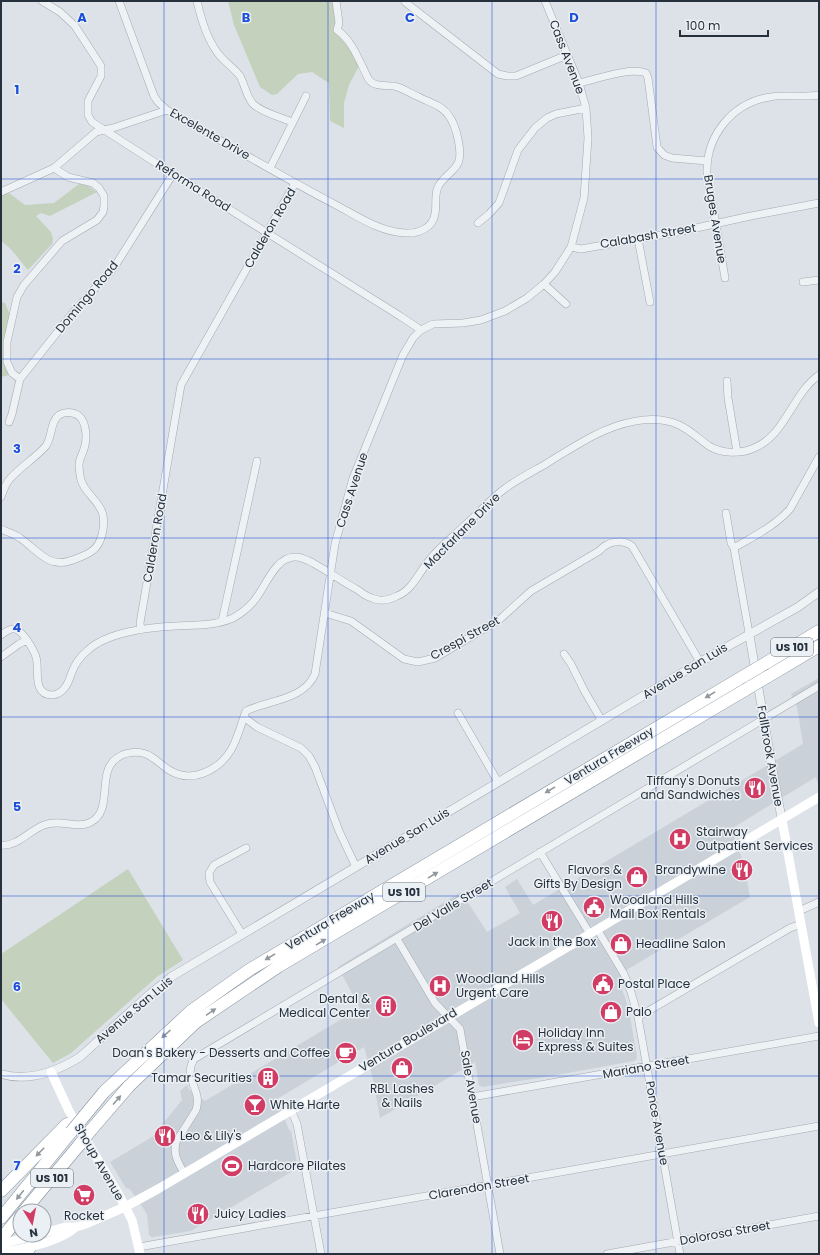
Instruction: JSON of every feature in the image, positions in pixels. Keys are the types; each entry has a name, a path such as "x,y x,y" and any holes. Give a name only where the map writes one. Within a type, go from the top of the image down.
{"highway":[{"name":"Ventura Freeway","path":"1,1218 69,1128 83,1112 191,1011 248,970 819,632"},
{"name":"Ventura Freeway","path":"31,1203 129,1086 196,1022 280,966 819,646"},
{"path":"1,1192 69,1128"},
{"path":"4,1235 12,1226"}],"main road":[{"name":"Ventura Boulevard","path":"52,1231 66,1227 76,1227 125,1207 819,797"},
{"name":"Fallbrook Avenue","path":"782,820 801,924 817,996 819,1023"},
{"name":"Shoup Avenue","path":"51,1072 69,1111 132,1220 139,1251"},
{"name":"Ventura Boulevard","path":"1,1253 28,1250 68,1235 76,1227"},
{"path":"1,1244 12,1241"}],"street":[{"name":"Reforma Road","path":"42,1 60,12 75,26 101,66 101,76 88,101 88,115 92,122 421,330"},
{"name":"Excelente Drive","path":"119,1 154,96 158,102 167,110 295,183"},
{"path":"197,1 203,26 216,51 241,79 253,104 292,122"},
{"name":"Calderon Road","path":"141,630 140,623 181,385 295,183 376,226 406,234 425,229 432,223 435,214 436,192 438,186 457,166 460,160 454,125 450,116 444,110 437,105 395,86 375,84 369,80 353,48 346,38 337,30 339,23 336,1"},
{"name":"Cass Avenue","path":"1,845 8,846 43,825 51,822 79,826 93,822 102,810 108,771 111,763 116,758 125,754 147,754 176,774 189,776 213,769 226,758 232,749 245,718 246,711 254,707 300,693 312,681 315,674 335,544 353,478 403,355 413,338 421,330 433,324 463,323 481,320 505,311 527,298 544,284 555,272 571,247 584,198 588,138 586,108 580,83 545,1"},
{"path":"404,2 498,74 516,76 567,55"},
{"path":"580,83 611,75 639,71 646,73 648,78 657,147 664,155 672,158 707,161"},
{"name":"Bruges Avenue","path":"725,278 708,182 707,161 710,149 719,130 727,119 738,109 753,101 770,97 819,94"},
{"path":"270,168 306,96"},
{"path":"478,223 499,203 518,150 535,128 547,118 556,114 586,108"},
{"path":"1,192 54,168 96,132 167,110"},
{"path":"20,379 12,373 7,362 7,342 17,297 24,285 62,241 97,220 103,212 104,206 104,196 100,188 93,183 68,177 54,168"},
{"name":"Domingo Road","path":"9,422 20,379 71,315 115,266 173,174"},
{"name":"Calabash Street","path":"571,247 581,249 638,239 819,203"},
{"path":"638,239 650,302"},
{"path":"803,282 819,280"},
{"path":"544,284 566,304"},
{"name":"Macfarlane Drive","path":"27,640 37,658 38,683 44,692 54,694 63,691 68,683 72,670 78,661 87,650 96,643 111,637 141,630 208,624 234,617 245,610 255,600 283,560 294,557 302,558 373,599 386,600 400,595 408,588 430,558 504,489 572,448 612,427 636,421 663,420 679,425 693,433 711,447 726,452 737,452 753,449 774,435 804,389 810,381 819,375"},
{"path":"727,381 728,398 737,452"},
{"path":"1,496 10,480 45,447 50,439 54,421 58,416 64,412 74,413 80,417 84,425 85,444 79,466 82,484 98,504 103,513 104,522 102,536 91,552 73,560 58,563 49,560 18,537 1,529"},
{"path":"734,548 775,523 790,509 819,457"},
{"path":"222,621 257,462"},
{"name":"Fallbrook Avenue","path":"726,514 731,543 734,548 782,820"},
{"name":"Crespi Street","path":"325,613 351,621 404,659 418,662 435,658 499,620 531,591 599,552 604,546 610,543 627,543 632,546 700,662"},
{"name":"Avenue San Luis","path":"1,1074 23,1077 51,1072 69,1063 80,1056 151,992 171,977 749,633 798,607 819,592"},
{"path":"1,635 16,628 22,632 27,640 1,657"},
{"path":"564,654 602,721"},
{"name":"Del Valle Street","path":"184,1173 176,1158 175,1147 176,1142 196,1110 198,1104 197,1094 190,1072 191,1064 194,1059 819,686"},
{"path":"458,712 498,782"},
{"path":"245,718 257,727 301,748 309,756 315,767 339,831 356,867"},
{"path":"242,934 210,882 209,873 214,865 246,848"},
{"name":"Ponce Avenue","path":"540,852 624,974 631,992 638,1017 680,1254"},
{"path":"799,911 819,902"},
{"path":"638,1017 790,928 801,924"},
{"name":"Sale Avenue","path":"397,938 435,1003 459,1026 500,1254"},
{"name":"Mariano Street","path":"472,1097 819,1036"},
{"path":"291,1110 297,1124 321,1254"},
{"name":"Clarendon Street","path":"139,1251 314,1217 819,1126"},
{"name":"Dolorosa Street","path":"608,1254 819,1216"}],"shaded area":[{"path":"819,678 819,788 816,777 731,829 744,864 750,897 628,969 618,980 629,1010 637,1057 636,1060 482,1087 479,1085 475,1062 380,1118 373,1079 364,1047 277,1099 289,1130 291,1131 298,1168 191,1231 153,1237 149,1235 147,1214 130,1189 126,1188 110,1162 152,1137 182,1100 180,1091 187,1085 190,1091 205,1101 360,1008 338,967 461,892 487,932 520,913 505,887 517,879 533,905 803,744 797,707 791,694"}],"green space":[{"path":"228,1 333,1 338,33 353,53 354,59 359,66 349,85 344,103 344,128 330,121 329,83 312,72 298,74 277,94 272,95 260,87 234,25"},
{"path":"79,184 88,186 97,192 50,216 41,213 36,216 51,232 53,239 52,244 28,270 12,251 1,241 1,195 9,193 25,205 54,203"},
{"path":"1,302 5,303 10,315 3,351 9,375 1,377"},
{"path":"128,869 183,960 158,976 71,1053 53,1063 1,999 1,954"}],"place":[{"name":"Tiffany's Donuts and Sandwiches","path":"755,788"},
{"name":"Stairway Outpatient Services","path":"680,839"},
{"name":"Brandywine","path":"742,870"},
{"name":"Flavors & Gifts By Design","path":"637,877"},
{"name":"Woodland Hills Mail Box Rentals","path":"594,907"},
{"name":"Jack in the Box","path":"552,921"},
{"name":"Headline Salon","path":"621,944"},
{"name":"Postal Place","path":"603,984"},
{"name":"Woodland Hills Urgent Care","path":"440,986"},
{"name":"Dental & Medical Center","path":"386,1006"},
{"name":"Palo","path":"611,1012"},
{"name":"Holiday Inn Express & Suites","path":"523,1040"},
{"name":"Doan's Bakery - Desserts and Coffee","path":"346,1053"},
{"name":"RBL Lashes & Nails","path":"402,1068"},
{"name":"Tamar Securities","path":"268,1078"},
{"name":"White Harte","path":"255,1105"},
{"name":"Leo & Lily's","path":"165,1136"},
{"name":"Hardcore Pilates","path":"232,1166"},
{"name":"Rocket","path":"84,1195"},
{"name":"Juicy Ladies","path":"198,1214"}]}
